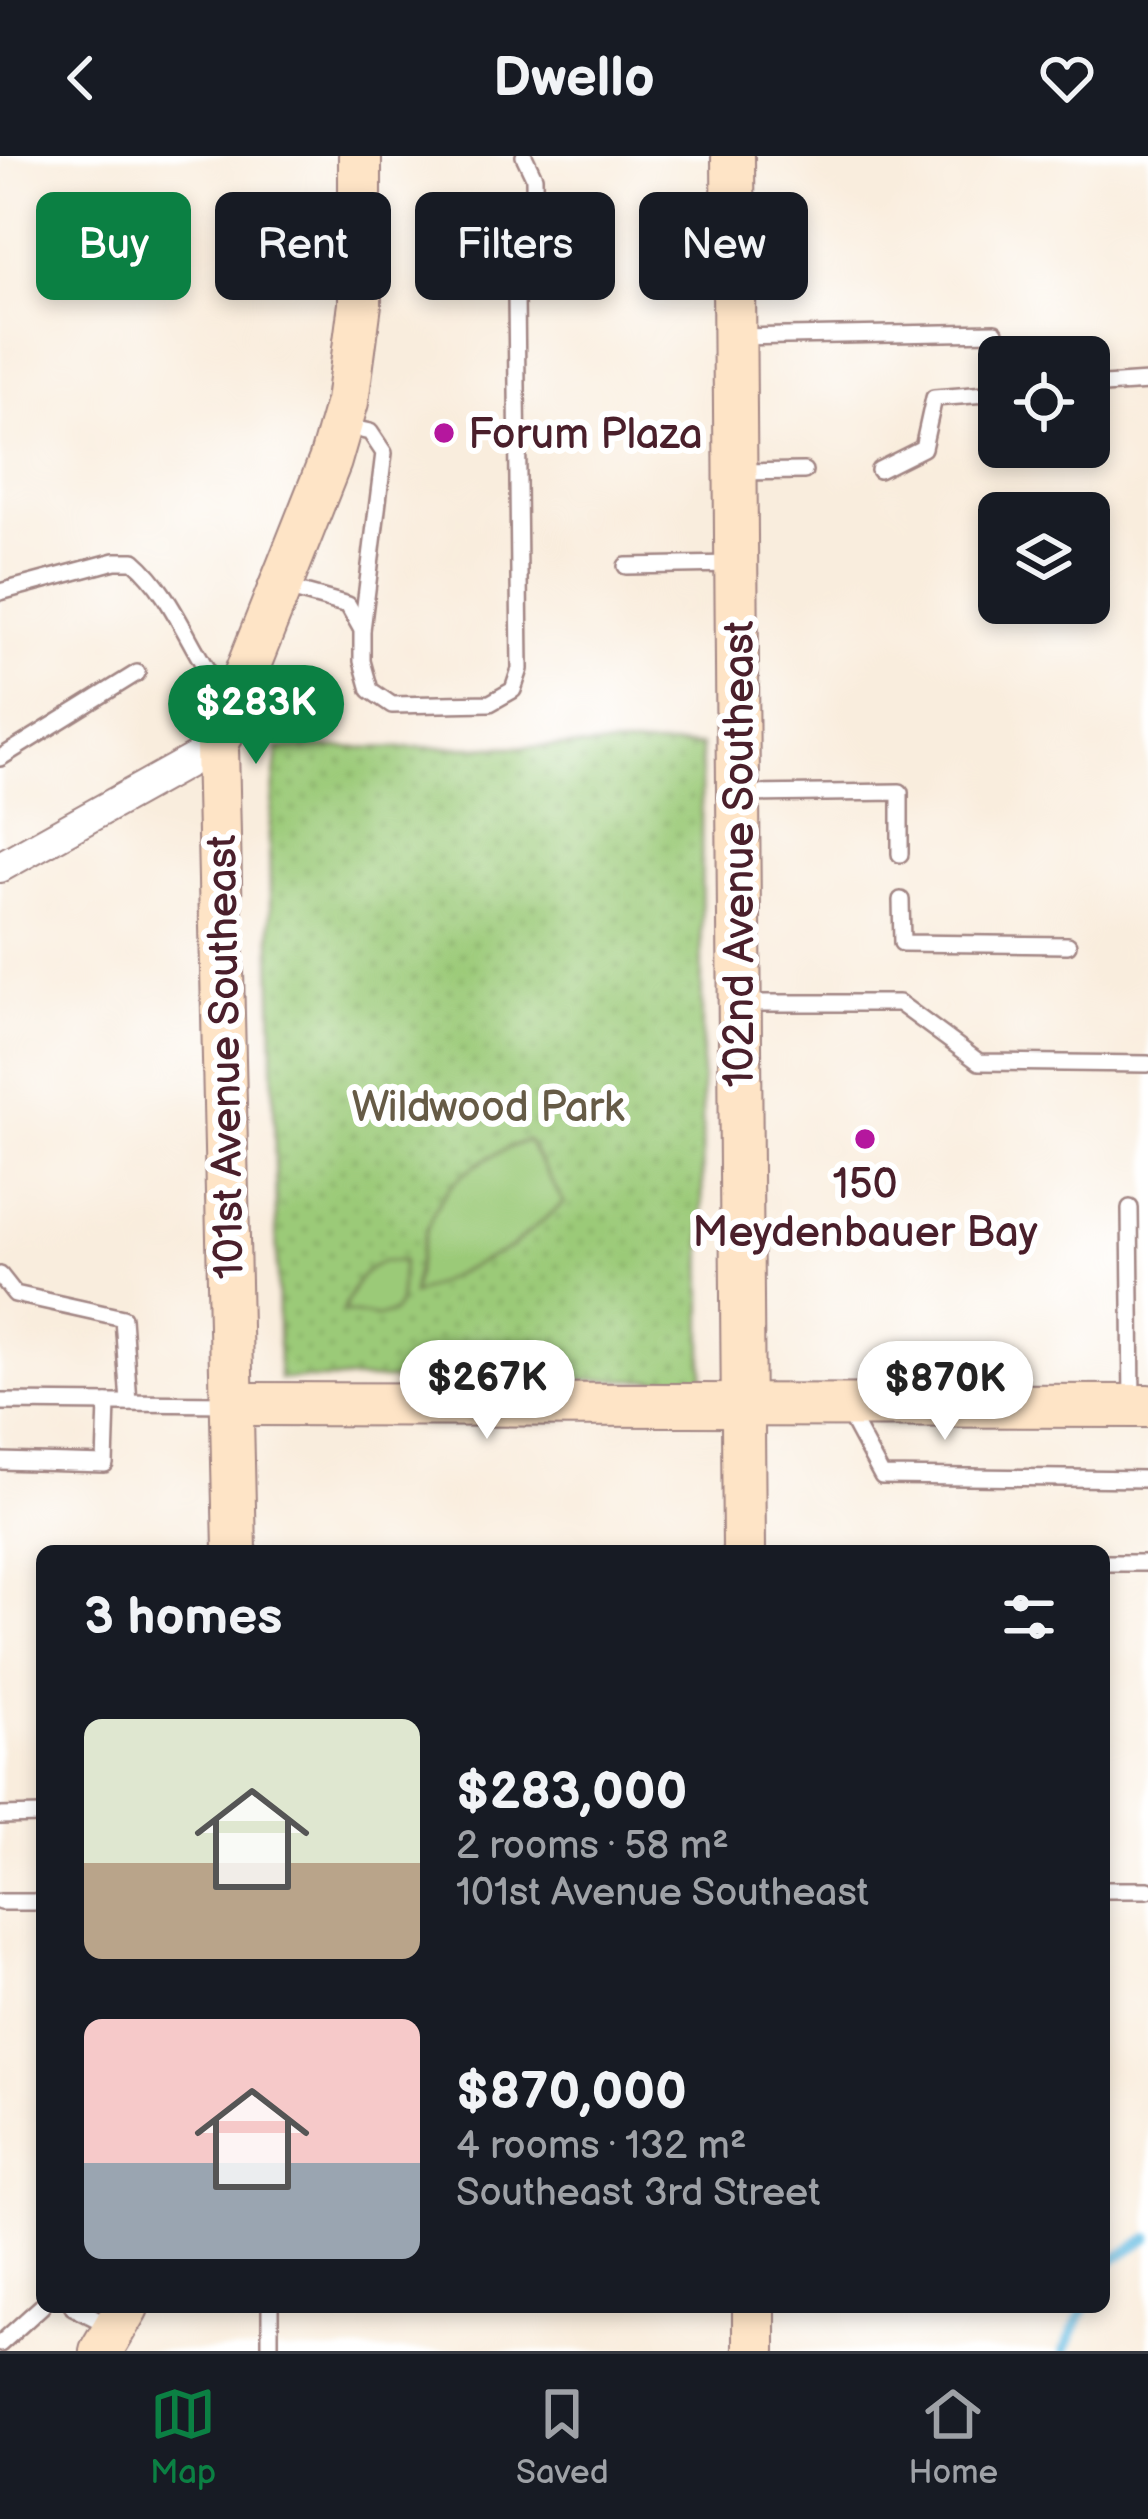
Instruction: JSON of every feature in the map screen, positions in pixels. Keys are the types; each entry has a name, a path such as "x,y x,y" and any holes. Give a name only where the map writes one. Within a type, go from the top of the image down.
{"street":[{"name":"101st Avenue Southeast","path":"235,1545 217,746 340,425 355,359 360,304 360,156"},
{"name":"102nd Avenue Southeast","path":"733,156 744,1545"},
{"path":"1,864 217,746"},
{"path":"233,1403 1140,1405"},
{"path":"754,2313 754,2351"}],"lane":[{"path":"340,425 370,432 383,453 362,630 362,661 370,690 392,706 490,703 513,690 520,669 516,294 536,259 534,177 524,156"},
{"path":"734,337 995,332"},
{"path":"1110,385 1148,382"},
{"path":"879,470 923,448 934,398 978,395"},
{"path":"735,472 804,471"},
{"path":"0,592 115,561 134,561 148,573 172,610 207,676 233,704"},
{"path":"626,566 736,564"},
{"path":"280,586 348,604 362,630"},
{"path":"0,758 136,673"},
{"path":"737,794 900,792 900,854"},
{"path":"901,899 902,943 1068,945"},
{"path":"740,1004 899,1004 980,1062 1148,1064"},
{"path":"1130,1208 1140,1405"},
{"path":"0,1275 15,1294 123,1318 129,1403"},
{"path":"0,1402 233,1403"},
{"path":"0,1461 105,1464 107,1403"},
{"path":"842,1403 882,1476 1148,1479"},
{"path":"1110,1563 1148,1563"},
{"path":"0,1816 36,1816"},
{"path":"1110,1890 1148,1890"},
{"path":"0,1902 36,1902"},
{"path":"0,2344 36,2311"},
{"path":"85,2313 114,2329"},
{"path":"270,2313 270,2351"}],"green space":[{"name":"Wildwood Park","path":"701,746 703,1380 279,1379 269,833 278,748"},
{"path":"527,1140 564,1203 511,1247 412,1295 424,1238 442,1197 474,1166"},
{"path":"383,1261 403,1261 394,1312 377,1317 343,1311 358,1282"}],"waterway":[{"path":"1110,2262 1148,2238"},
{"path":"1064,2351 1082,2313"}],"place":[{"name":"Forum Plaza","path":"444,433"},
{"name":"150 Meydenbauer Bay","path":"865,1139"}]}
